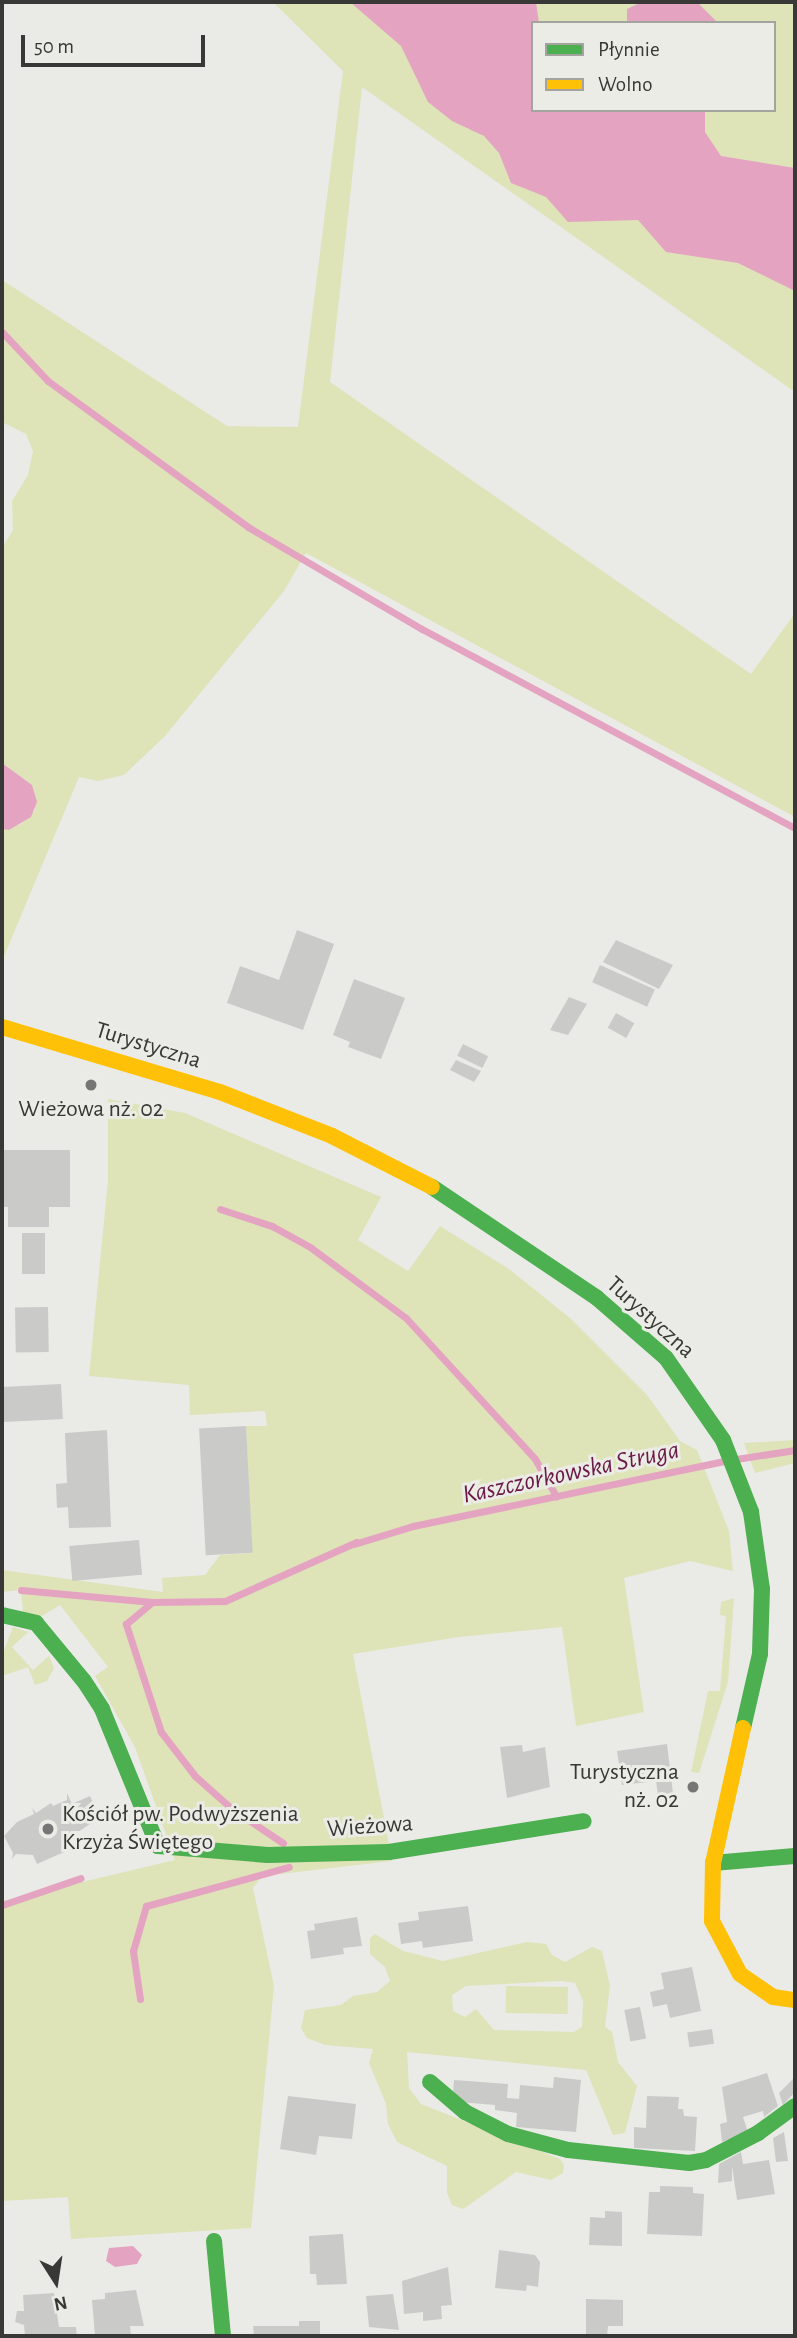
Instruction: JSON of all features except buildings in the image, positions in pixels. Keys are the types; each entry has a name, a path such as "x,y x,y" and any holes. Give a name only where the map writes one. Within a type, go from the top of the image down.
{"street":[{"name":"Turystyczna","path":"2,1027 274,1111 332,1136 468,1207 634,1327 693,1391 727,1451 751,1513 760,1564 762,1617 754,1686 713,1863 712,1921 729,1960 755,1987 773,1997 795,2000"},
{"name":"Wieżowa","path":"2,1614 36,1623 84,1681 102,1709 158,1846 268,1855 389,1852 584,1821"},
{"path":"713,1863 795,1856"},
{"path":"430,2082 465,2112 508,2134 568,2150 689,2163 706,2160 758,2133 795,2106"},
{"path":"214,2241 223,2336"}],"green space":[{"path":"273,2 795,2 795,392 362,87 330,382 751,674 795,613 795,817 306,553 284,591 165,736 124,775 98,781 79,777 2,961 2,829 21,824 35,810 32,785 2,763 2,548 13,530 12,501 28,475 33,451 26,434 2,422 2,280 227,426 298,427 343,71"},
{"path":"108,1099 185,1113 381,1197 358,1240 408,1271 440,1226 509,1269 570,1318 647,1395 680,1441 697,1450 729,1531 733,1571 690,1561 624,1578 644,1712 576,1726 562,1627 459,1637 353,1654 392,1861 262,1876 253,1888 274,1986 251,2228 71,2239 68,2197 2,2201 2,1901 175,1860 135,1747 95,1676 108,1667 60,1605 42,1616 23,1612 21,1590 2,1592 2,1570 163,1592 162,1578 205,1575 220,1555 252,1553 246,1426 267,1426 265,1411 190,1415 189,1385 89,1376 108,1180"},
{"path":"795,1440 795,1463 755,1473 744,1443"},
{"path":"734,1598 728,1682 699,1773 691,1772 708,1691 720,1691 726,1616 720,1615 721,1602"},
{"path":"13,1627 28,1632 12,1647 33,1670 49,1656 54,1668 47,1681 35,1685 28,1667 2,1676 2,1656"},
{"path":"375,1934 403,1951 443,1961 527,1942 546,1944 552,1955 565,1962 592,1947 602,1951 610,1986 605,2027 612,2032 618,2062 637,2086 625,2133 613,2135 586,2070 407,2052 409,2088 421,2104 560,2159 564,2165 563,2173 551,2180 516,2172 463,2209 452,2205 447,2193 447,2166 397,2142 388,2124 386,2104 369,2063 373,2049 325,2045 307,2038 301,2028 305,2010 341,2005 353,1996 377,1992 390,1981 385,1967 370,1954 370,1938","holes":["561,1981 575,1983 583,2001 582,2027 574,2032 494,2030 476,2009 465,2017 453,2011 452,1995 466,1986"]},
{"path":"506,1986 568,1987 568,2014 506,2013"}],"shaded area":[{"path":"350,2 536,2 539,21 531,21 531,112 705,112 705,132 721,156 795,168 795,291 738,263 666,252 638,220 568,222 546,197 511,183 499,153 484,136 452,121 428,102 401,46"},
{"path":"642,2 697,2 716,21 627,21 627,9"},
{"path":"2,763 32,785 37,802 31,817 9,830 2,829"},
{"path":"133,2246 142,2255 137,2264 115,2267 106,2261 109,2248"}],"waterway":[{"path":"2,332 48,381 248,527 422,629 795,828"},
{"path":"220,1209 272,1226 310,1247 406,1318 535,1459 556,1496"},
{"name":"Kaszczorkowska Struga","path":"736,1459 795,1450"},
{"name":"Kaszczorkowska Struga","path":"354,1544 413,1526 725,1461"},
{"name":"Kaszczorkowska Struga","path":"283,1843 231,1808 195,1776 161,1732 126,1624 152,1602 225,1601 356,1542"},
{"path":"21,1590 152,1602"},
{"name":"Kaszczorkowska Struga","path":"140,1999 133,1951 146,1906 289,1867"},
{"path":"2,1905 81,1878"}],"traffic: fast":[{"path":"432,1187 597,1298 666,1358 723,1440 751,1512 762,1589 760,1654 743,1728"},
{"path":"2,1615 36,1623 84,1681 102,1709 158,1846 268,1855 389,1852 584,1821"},
{"path":"713,1863 795,1856"},
{"path":"430,2082 465,2112 508,2134 568,2150 689,2163 706,2160 758,2133 795,2106"},
{"path":"214,2241 223,2336"}],"traffic: slow":[{"path":"2,1027 220,1092 332,1136 432,1187"},
{"path":"743,1728 713,1863 712,1921 740,1974 773,1997 795,2000"}],"place":[{"name":"Wieżowa nż. 02","path":"91,1085"},
{"name":"Turystyczna nż. 02","path":"693,1787"},
{"name":"Kościół pw. Podwyższenia Krzyża Świętego","path":"48,1829"}]}
